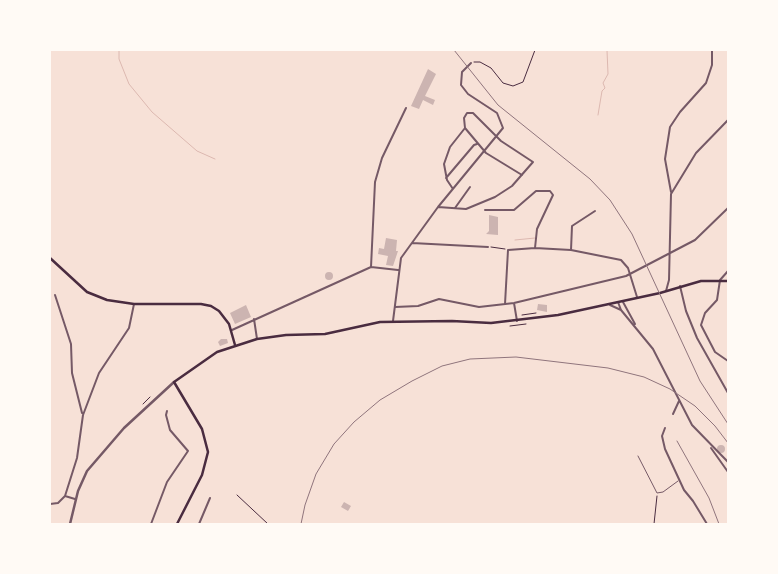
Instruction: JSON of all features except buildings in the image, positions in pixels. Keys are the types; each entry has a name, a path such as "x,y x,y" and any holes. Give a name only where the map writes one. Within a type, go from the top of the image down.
{"main road":[{"path":"50,258 80,286 94,295 115,302 134,304 206,304 219,311 231,330 235,345"},
{"path":"178,524 202,475 208,452 202,429 174,382 199,363 235,345 257,339 286,335 325,334 363,325 393,321 491,324 517,321 564,314 666,291 701,281 728,281"}],"street":[{"path":"666,291 670,251 672,194 666,159 670,127 680,112 706,83 712,65 712,50"},
{"path":"393,321 400,258 438,207 503,128 500,116 468,94 461,85 461,74 471,63"},
{"path":"371,267 375,182 382,158 406,108"},
{"path":"438,207 466,209 495,197 508,189 522,175 533,162 496,137 471,112 465,115 465,128 477,144 484,151 522,175"},
{"path":"672,194 696,153 728,120"},
{"path":"453,189 446,178 444,164 453,142 465,128"},
{"path":"446,178 474,145 477,144"},
{"path":"455,208 470,188"},
{"path":"485,210 514,210 536,191 550,191 553,195 537,229 535,248"},
{"path":"396,307 418,306 439,300 479,307 514,303 630,274 670,251 695,240 728,208"},
{"path":"572,250 572,226 595,210"},
{"path":"412,243 488,247"},
{"path":"505,304 508,250 535,248 572,250 622,260 630,274 637,297"},
{"path":"231,330 254,318 371,267 398,270"},
{"path":"728,271 720,280 717,300 705,313 702,324 715,352 728,361"},
{"path":"680,286 684,305 697,338 728,392"},
{"path":"55,295 71,344 72,373 83,415"},
{"path":"628,310 631,298"},
{"path":"620,301 621,310"},
{"path":"620,301 628,310 636,326"},
{"path":"514,303 517,321"},
{"path":"50,504 58,503 65,496 78,458 83,415 99,374 129,328 134,304"},
{"path":"608,304 621,310 636,326 653,349 692,426 728,462"},
{"path":"254,318 257,339"},
{"path":"70,524 75,499 82,480 97,459 136,415 174,382"},
{"path":"673,414 680,400"},
{"path":"151,524 167,482 188,451 170,430 167,411"},
{"path":"665,428 662,441 679,480 707,524"},
{"path":"710,446 728,472"},
{"path":"65,496 75,499"},
{"path":"199,524 210,498"}],"lane":[{"path":"638,456 654,489 658,493 679,480"}],"path":[{"path":"471,63 480,62 491,68 504,83 513,86 523,82 535,50"},
{"path":"488,247 508,250"},
{"path":"522,315 536,313"},
{"path":"510,326 526,324"},
{"path":"143,404 150,397"},
{"path":"654,524 658,493"},
{"path":"237,495 268,524"}],"waterway":[{"path":"119,50 119,59 129,84 152,112 197,151 215,159"},
{"path":"598,115 602,91 605,88 603,83 608,74 607,50"},
{"path":"515,240 535,238"}],"railway":[{"path":"454,50 498,105 590,179 610,200 632,234 700,381 728,424"},
{"path":"301,524 305,505 316,474 334,444 354,422 380,400 412,381 442,366 470,359 516,357 608,368 644,377 670,389 695,406 715,426 728,443"},
{"path":"677,441 709,498 719,524"}]}
